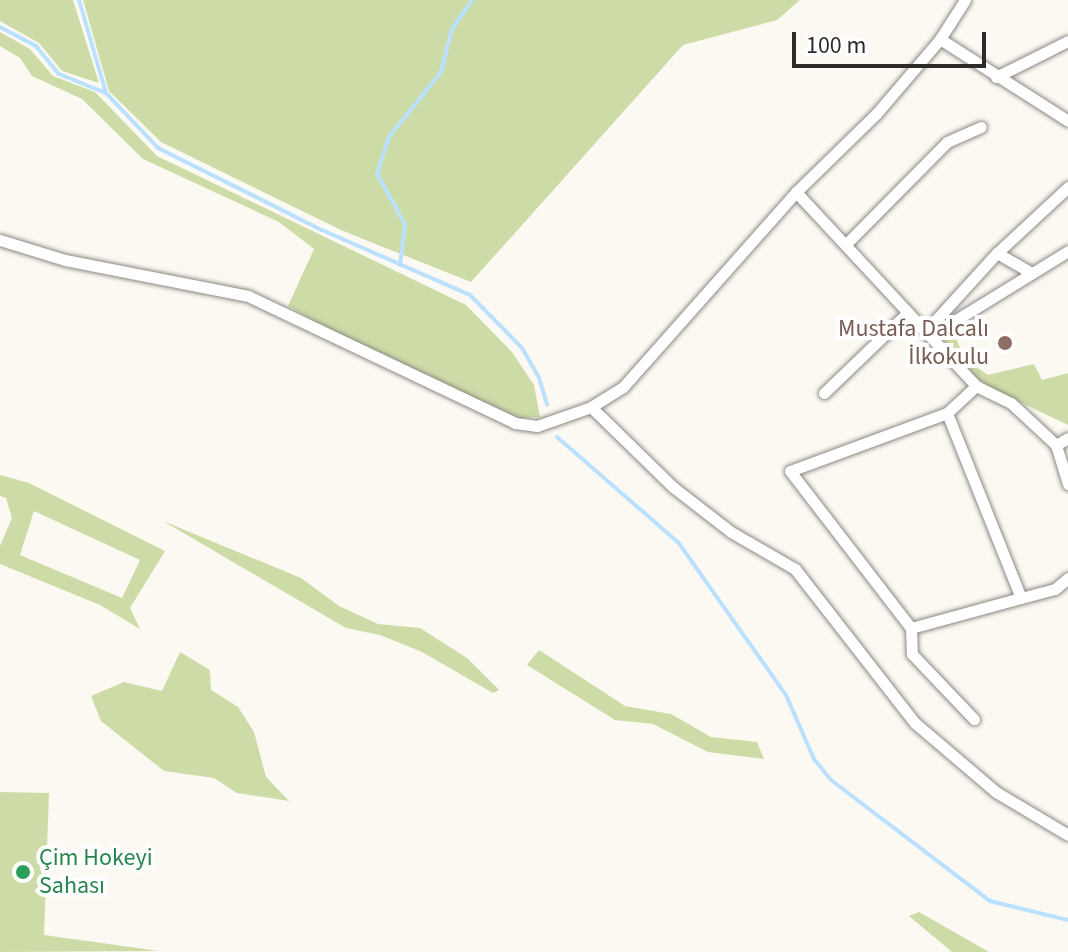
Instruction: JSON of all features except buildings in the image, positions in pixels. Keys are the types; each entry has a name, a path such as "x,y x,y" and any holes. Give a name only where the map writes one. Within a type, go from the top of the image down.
{"street":[{"path":"0,240 65,260 248,296 515,423 537,426 591,407 623,387 654,356 796,192 876,114 940,39 965,0"},
{"path":"940,39 1068,121"},
{"path":"996,77 1068,41"},
{"path":"847,243 947,142 981,127"},
{"path":"927,334 997,253 1068,187"},
{"path":"796,192 847,243 905,315 976,386 1011,403 1056,445 1068,484"},
{"path":"927,334 1068,251"},
{"path":"997,253 1030,272"},
{"path":"824,393 905,315"},
{"path":"974,719 912,654 911,628 790,471 947,413 976,386"},
{"path":"591,407 673,487 731,532 795,569 915,723 996,792 1068,835"},
{"path":"947,413 1021,598"},
{"path":"1056,445 1068,438"},
{"path":"911,628 1021,598 1067,581"}],"green space":[{"path":"0,0 73,0 99,83 62,71 39,43 0,21"},
{"path":"83,0 800,0 777,20 683,45 471,282 343,231 161,142 109,91"},
{"path":"0,32 30,49 53,76 95,92 157,156 466,305 512,352 534,385 540,417 520,418 374,353 288,306 314,249 279,222 143,159 82,99 32,76 20,58 0,46"},
{"path":"965,321 970,325 955,336 965,359 988,375 1034,364 1042,380 1068,373 1068,425 992,389 955,361 940,333"},
{"path":"0,475 29,483 165,551 130,608 140,629 100,605 0,564 0,546 12,518 6,498 0,496","holes":["34,511 140,560 122,598 20,555"]},
{"path":"163,521 301,578 339,606 378,624 420,628 467,658 499,690 493,693 422,652 380,635 346,628"},
{"path":"539,650 625,706 671,714 711,737 757,742 764,759 708,752 653,724 615,720 527,665"},
{"path":"180,652 210,670 211,690 238,707 254,732 266,777 289,801 237,793 214,778 164,771 101,721 91,696 124,682 162,691"},
{"name":"Çim Hokeyi Sahası","path":"0,792 49,793 44,935 159,951 0,952"},
{"path":"919,912 989,952 952,952 909,916"}],"waterway":[{"path":"79,0 106,93"},
{"path":"400,265 405,224 377,174 389,137 441,72 452,29 472,0"},
{"path":"0,27 36,46 59,74 106,93 158,148 322,230 470,295 522,348 539,378 547,405"},
{"path":"557,437 678,542 786,695 814,759 831,780 990,901 1068,920"}],"place":[{"name":"Mustafa Dalcalı İlkokulu","path":"1005,343"},
{"name":"Çim Hokeyi Sahası","path":"23,872"}]}
